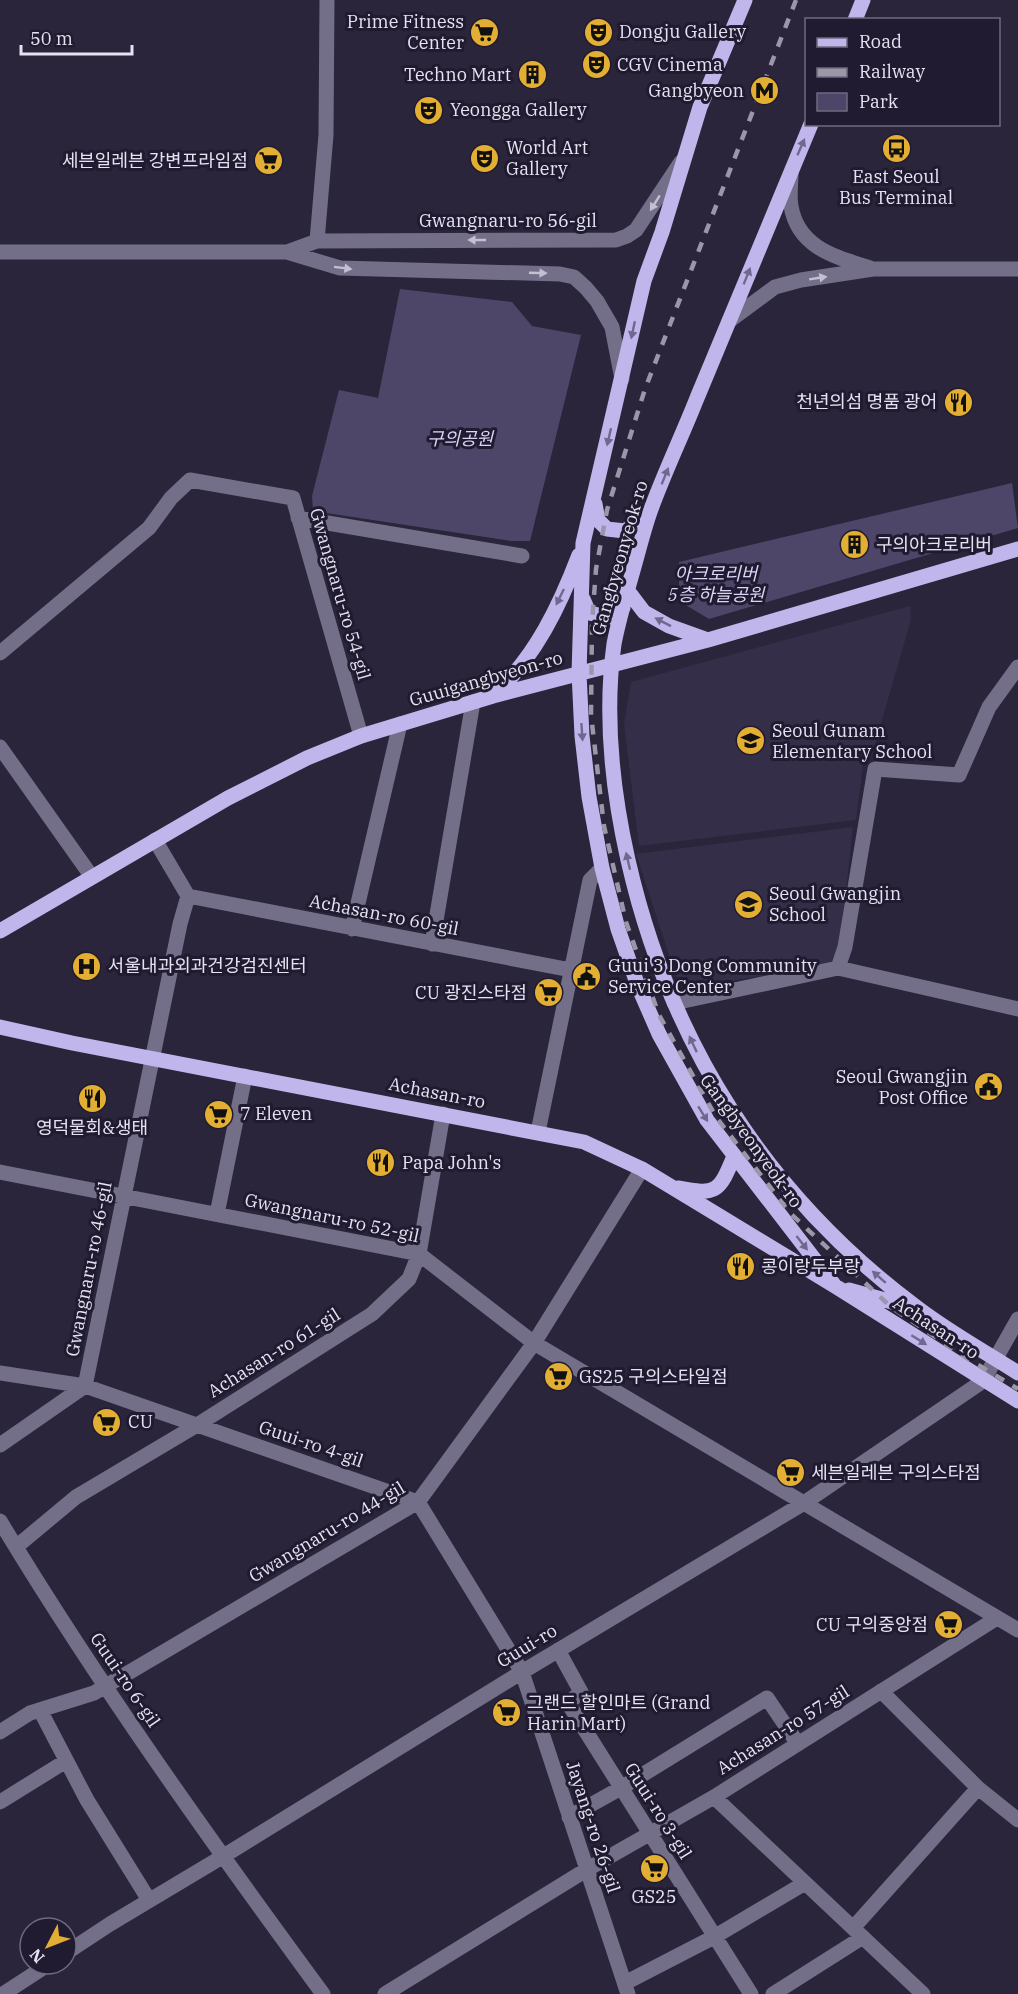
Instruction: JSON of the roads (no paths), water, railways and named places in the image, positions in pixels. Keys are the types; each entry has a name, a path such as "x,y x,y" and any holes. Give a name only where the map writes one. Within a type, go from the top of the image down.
{"main road":[{"name":"Gangbyeonyeok-ro","path":"745,0 700,107 644,281 583,543 579,673 582,736 589,796 602,868 618,929 658,1034 707,1120 835,1286"},
{"path":"856,18 863,0"},
{"name":"Gangbyeonyeok-ro","path":"810,126 650,512 618,624 608,718 612,773 623,838 639,906 674,1003 700,1058 737,1122 790,1190 843,1246 918,1309 996,1359"},
{"path":"594,501 598,519 607,529 625,531 650,512"},
{"path":"493,696 520,666 543,633 570,577 583,543"},
{"name":"Guuigangbyeon-ro","path":"0,931 228,798 287,767 361,736 493,696 708,640 1018,549"},
{"path":"628,591 644,612 669,626 708,640"},
{"path":"582,596 589,613 609,617 623,608"},
{"name":"Achasan-ro","path":"0,1027 152,1059 584,1142 642,1169 1018,1401"},
{"path":"670,1186 705,1193 719,1186 734,1156"},
{"name":"Achasan-ro","path":"835,1286 918,1309"},
{"name":"Achasan-ro","path":"996,1359 1018,1373"}],"street":[{"path":"317,241 326,135 327,0"},
{"name":"Gwangnaru-ro 56-gil","path":"287,252 317,241 616,240 636,230 645,219 686,153"},
{"path":"792,169 790,204 795,224 826,254 873,269"},
{"name":"Gwangnaru-ro 56-gil","path":"0,252 287,252 340,268 560,274 574,277 597,301 612,327 622,380"},
{"path":"729,321 775,287 801,280 873,269 1018,269"},
{"name":"Gwangnaru-ro 54-gil","path":"0,653 149,528 171,498 190,480 292,498 361,736"},
{"path":"298,518 522,556"},
{"path":"838,968 845,947 875,769 959,775 989,706 1018,667"},
{"path":"432,944 473,702"},
{"path":"352,929 400,724"},
{"path":"0,747 93,877"},
{"path":"155,840 189,896"},
{"path":"538,1132 590,880 602,868"},
{"name":"Achasan-ro 60-gil","path":"189,896 571,970"},
{"name":"Gwangnaru-ro 46-gil","path":"85,1386 180,924 189,896"},
{"path":"674,1003 838,968 1018,1009"},
{"path":"217,1214 245,1076"},
{"name":"Achasan-ro 61-gil","path":"16,1547 76,1497 197,1425 372,1314 409,1279 419,1254 443,1114"},
{"name":"Gwangnaru-ro 44-gil","path":"0,1732 30,1713 94,1693 418,1502 534,1343 642,1169"},
{"name":"Gwangnaru-ro 52-gil","path":"0,1172 419,1254 534,1343 1018,1630"},
{"name":"Guui-ro","path":"78,1945 558,1650 804,1503 983,1381 1018,1319"},
{"name":"Guui-ro 4-gil","path":"0,1373 85,1386 418,1502"},
{"path":"0,1445 85,1386"},
{"path":"418,1502 522,1672"},
{"name":"Guui-ro 6-gil","path":"0,1521 105,1686 222,1857 323,1994"},
{"name":"Achasan-ro 57-gil","path":"385,1994 586,1870 714,1797 997,1618"},
{"name":"Guui-ro 3-gil","path":"558,1650 581,1692 568,1703 751,1994"},
{"name":"Jayang-ro 26-gil","path":"522,1672 626,1988"},
{"path":"881,1691 978,1788 1018,1820"},
{"path":"569,1817 621,1788 767,1698 798,1744"},
{"path":"40,1710 114,1846 149,1900"},
{"path":"0,1802 66,1761"},
{"path":"773,1994 858,1933 978,1788"},
{"path":"714,1797 922,1994"},
{"path":"626,1988 805,1883"},
{"path":"3,1994 31,1976"}],"railway":[{"path":"796,0 645,389 607,510 596,569 592,623 591,715 604,826 626,922 659,1015 716,1117 791,1214 891,1307 965,1357 1018,1389"}],"place":[{"name":"Prime Fitness Center","path":"485,32"},
{"name":"Dongju Gallery","path":"598,32"},
{"name":"CGV Cinema","path":"596,65"},
{"name":"Techno Mart","path":"532,75"},
{"name":"Gangbyeon","path":"765,91"},
{"name":"Yeongga Gallery","path":"429,110"},
{"name":"East Seoul Bus Terminal","path":"896,148"},
{"name":"World Art Gallery","path":"485,158"},
{"name":"세븐일레븐 강변프라임점","path":"269,161"},
{"name":"천년의섬 명품 광어","path":"958,402"},
{"name":"구의아크로리버","path":"855,545"},
{"name":"Seoul Gunam Elementary School","path":"751,741"},
{"name":"Seoul Gwangjin School","path":"748,904"},
{"name":"서울내과외과건강검진센터","path":"87,966"},
{"name":"Guui 3 Dong Community Service Center","path":"587,976"},
{"name":"CU 광진스타점","path":"548,993"},
{"name":"Seoul Gwangjin Post Office","path":"989,1087"},
{"name":"영덕물회&생태","path":"92,1099"},
{"name":"7 Eleven","path":"219,1114"},
{"name":"Papa John's","path":"381,1163"},
{"name":"콩이랑두부랑","path":"740,1267"},
{"name":"GS25 구의스타일점","path":"558,1377"},
{"name":"CU","path":"107,1422"},
{"name":"세븐일레븐 구의스타점","path":"790,1473"},
{"name":"CU 구의중앙점","path":"949,1625"},
{"name":"그랜드 할인마트 (Grand Harin Mart)","path":"506,1713"},
{"name":"GS25","path":"654,1868"}],"park label":[{"name":"구의공원","path":"460,439"},
{"name":"아크로리버 5층 하늘공원","path":"716,584"}]}
